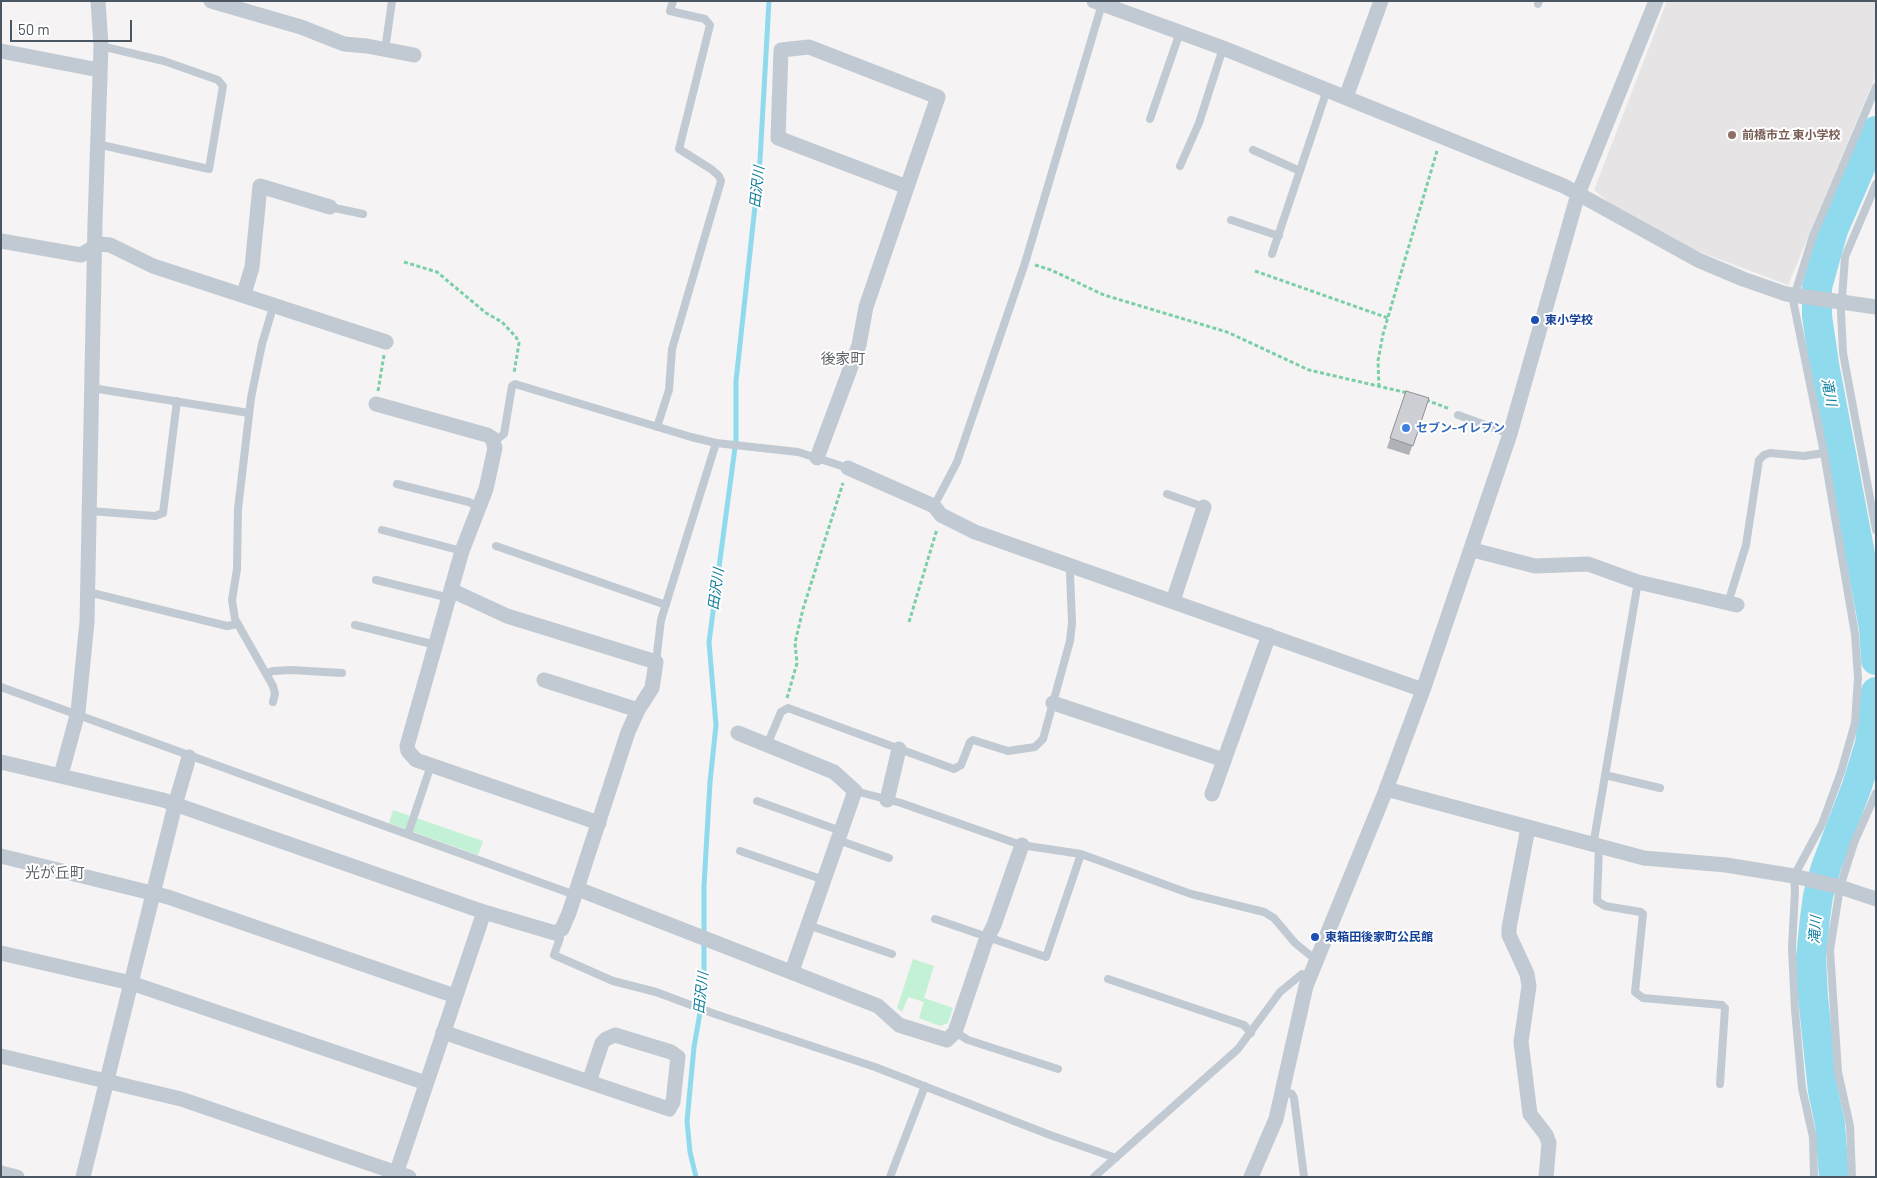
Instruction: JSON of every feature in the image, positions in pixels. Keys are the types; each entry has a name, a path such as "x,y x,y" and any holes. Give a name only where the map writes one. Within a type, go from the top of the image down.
{"street":[{"path":"61,775 77,715 88,592 97,144 101,46 98,1"},
{"path":"211,1 301,27 344,44 414,55"},
{"path":"1346,97 1381,1"},
{"path":"1251,1177 1270,1137 1309,977 1386,789 1424,690 1473,550 1510,434 1578,194 1656,1"},
{"path":"1098,2 1224,48 1578,194 1698,260 1770,290 1797,296 1876,307"},
{"path":"817,458 859,345 866,307 938,97 810,47 781,50 778,138 907,187"},
{"path":"1,51 99,70"},
{"path":"244,294 252,267 260,186 330,207"},
{"path":"1,241 81,255 99,244 110,245 153,266 244,294 386,342"},
{"path":"376,404 487,435 494,442 495,454 486,489 462,550 452,595 407,746 410,756 599,823"},
{"path":"848,468 938,510 975,532 1424,690"},
{"path":"1173,601 1204,507"},
{"path":"1473,550 1535,566 1588,564 1638,582 1732,604"},
{"path":"1,762 61,775 174,805 484,912 550,932 559,931 565,924 628,732 638,710 652,688 656,662 507,616 452,595"},
{"path":"1212,794 1269,635"},
{"path":"544,680 638,710"},
{"path":"1053,704 1224,760"},
{"path":"738,733 834,772 855,791 792,971"},
{"path":"887,800 899,749"},
{"path":"83,1177 174,805 189,757"},
{"path":"1386,789 1644,858 1726,865 1797,877 1876,898"},
{"path":"1528,828 1509,935 1527,974 1529,986 1521,1042 1530,1114 1546,1135 1549,1143 1546,1177"},
{"path":"576,892 696,934 878,1006 899,1025 941,1039 952,1038 1022,845"},
{"path":"1,856 154,893 455,996"},
{"path":"1,1056 108,1080 181,1099 400,1175 426,1083 484,912"},
{"path":"1,952 130,983 426,1083"},
{"path":"443,1032 589,1082 669,1109 673,1102 678,1057 671,1052 615,1035 602,1043 589,1082"},
{"path":"1,1173 17,1177"}],"lane":[{"path":"385,50 392,1"},
{"path":"656,427 669,390 672,349 721,181 719,176 711,169 679,149 710,25 706,19 670,11 672,1"},
{"path":"938,510 957,462 1025,263 1098,2"},
{"path":"1150,119 1180,32"},
{"path":"97,144 209,169 223,86 218,80 172,64 101,46"},
{"path":"1180,166 1198,123 1224,48"},
{"path":"1814,1177 1813,1137 1802,1088 1795,1010 1792,948 1795,891 1797,877 1822,824 1841,772 1855,723 1858,687 1855,634 1824,454 1794,306 1813,236 1876,87"},
{"path":"1272,254 1327,90"},
{"path":"1253,150 1300,171"},
{"path":"1875,526 1843,353 1839,301 1845,257 1876,184"},
{"path":"330,207 363,214"},
{"path":"1231,220 1278,236"},
{"path":"273,702 275,694 238,624 232,600 237,569 238,509 249,413 262,344 274,304"},
{"path":"494,442 504,434 515,384 656,427 716,443 798,452 848,468"},
{"path":"92,388 249,413"},
{"path":"90,511 155,516 163,513 177,401"},
{"path":"1458,415 1510,434"},
{"path":"656,662 658,637 666,605 716,443"},
{"path":"1732,604 1746,545 1758,460 1770,453 1804,456 1824,454"},
{"path":"397,484 468,502 478,507"},
{"path":"1167,494 1204,507"},
{"path":"382,530 462,550"},
{"path":"496,546 666,605"},
{"path":"767,744 781,712 787,708 954,769 961,765 970,742 973,740 1008,751 1035,747 1043,739 1072,629 1070,574 1073,566"},
{"path":"376,580 452,595"},
{"path":"1638,582 1605,775 1596,846 1597,901 1605,906 1641,912 1643,914 1635,992 1644,998 1722,1005 1725,1008 1720,1084"},
{"path":"88,592 227,626 238,624"},
{"path":"355,625 436,645"},
{"path":"266,674 273,671 291,670 342,673"},
{"path":"1,687 189,757 576,892"},
{"path":"408,834 431,765"},
{"path":"1605,775 1660,788"},
{"path":"855,791 1022,845 1081,854 1191,894 1269,914 1295,943 1316,960"},
{"path":"1852,1177 1850,1126 1838,1072 1831,974 1832,934 1839,904 1839,887 1854,844 1876,792"},
{"path":"757,801 889,858"},
{"path":"740,852 824,880"},
{"path":"935,919 1046,958 1081,854"},
{"path":"808,925 892,954"},
{"path":"559,931 560,938 554,952 558,958 625,986 656,992 708,1012 876,1067 1116,1158"},
{"path":"1094,1177 1231,1056 1251,1033 1280,992 1302,974 1309,977"},
{"path":"1108,979 1244,1025 1251,1033"},
{"path":"955,1032 968,1040 1058,1069"},
{"path":"890,1177 925,1086"},
{"path":"1282,1092 1292,1094 1294,1098 1304,1177"}],"path":[{"path":"1379,387 1379,349 1441,136"},
{"path":"404,262 437,272 486,313 502,322 516,337 519,343 514,385"},
{"path":"1025,263 1051,270 1113,298 1227,332 1304,368 1412,394"},
{"path":"1255,271 1388,318"},
{"path":"376,404 386,342"},
{"path":"1420,398 1455,411 1458,415"},
{"path":"787,708 788,692 797,663 795,643 803,609 848,468"},
{"path":"908,622 938,510"}],"shaded area":[{"name":"前橋市立 東小学校","path":"1667,1 1876,1 1876,75 1788,285 1689,248 1607,201 1594,190"}],"green space":[{"path":"393,810 483,841 478,855 389,823"},
{"path":"913,959 934,966 924,998 953,1008 948,1023 940,1026 919,1018 924,1002 908,997 902,1012 897,1008"}],"building":[{"name":"セブン-イレブン","path":"1406,391 1429,398 1413,446 1390,438"}],"waterway":[{"name":"田沢川","path":"696,1177 690,1152 687,1121 694,1047 704,990 704,886 710,782 716,725 709,642 736,440 736,381 760,160 769,1"},
{"name":"滝川","path":"1876,131 1833,230 1817,287 1817,316 1824,364 1874,628 1876,660"},
{"name":"滝川","path":"1834,1177 1830,1124 1823,1091 1813,997 1811,958 1818,896 1826,867 1857,786 1870,744 1876,692"}],"place":[{"name":"前橋市立 東小学校","path":"1732,135"},
{"name":"東小学校","path":"1535,320"},
{"name":"セブン-イレブン","path":"1406,428"},
{"name":"東箱田後家町公民館","path":"1315,937"}],"district":[{"name":"後家町","path":"843,359"},
{"name":"光が丘町","path":"55,873"}]}
